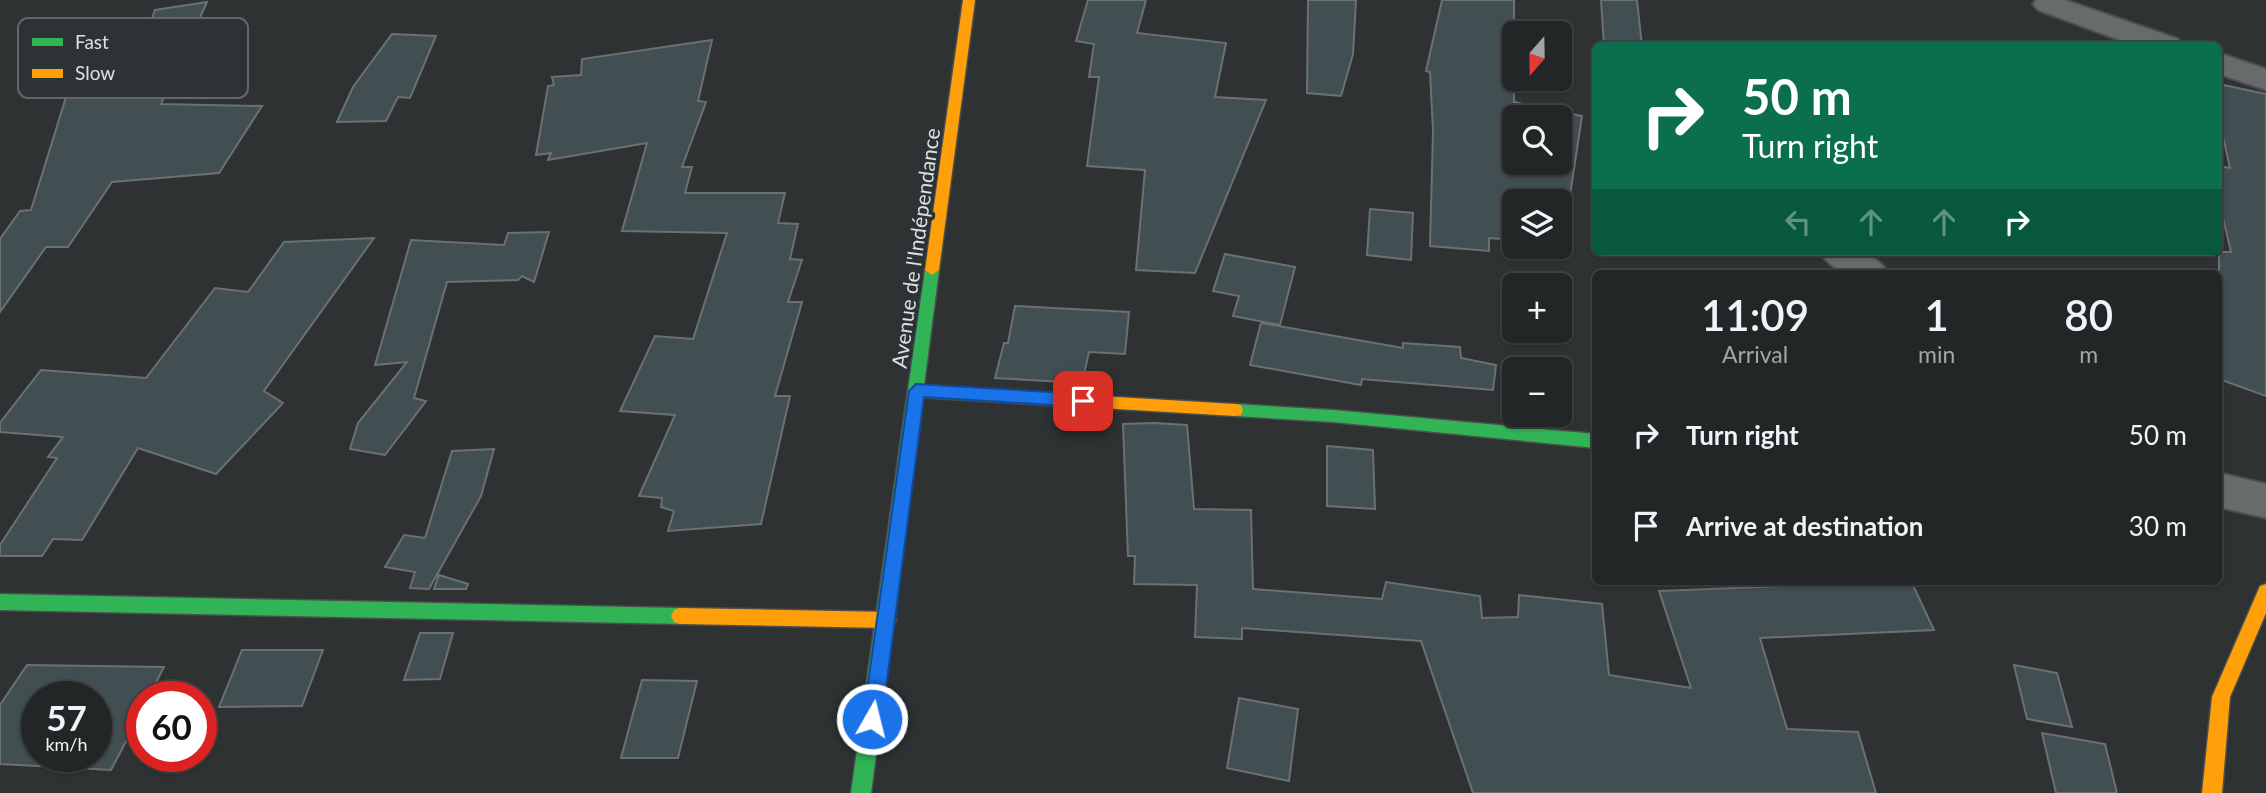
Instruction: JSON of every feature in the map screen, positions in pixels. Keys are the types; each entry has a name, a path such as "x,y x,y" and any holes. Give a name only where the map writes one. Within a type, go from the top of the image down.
{"street":[{"name":"Avenue de l'Indépendance","path":"861,793 887,620 969,0"},
{"path":"2048,4 2156,42"},
{"path":"2222,65 2266,80"},
{"path":"1844,256 1865,270"},
{"path":"916,391 1333,416 1592,440"},
{"path":"2222,492 2266,500"},
{"path":"2211,793 2221,698 2256,642 2266,592"},
{"path":"0,602 887,620"}],"building":[{"path":"1088,0 1146,0 1137,33 1226,43 1215,97 1266,100 1195,273 1136,270 1145,170 1087,166 1099,77 1089,77 1094,44 1076,41"},
{"path":"1308,0 1356,0 1353,54 1341,96 1307,93"},
{"path":"1442,0 1514,0 1514,21 1502,21 1502,91 1514,91 1514,102 1529,105 1502,105 1502,175 1572,175 1572,114 1582,116 1571,189 1502,189 1502,239 1489,238 1489,251 1430,246 1433,131 1430,72 1426,71"},
{"path":"1601,0 1637,0 1642,42 1604,42"},
{"path":"207,2 200,18 152,18 155,10"},
{"path":"392,34 436,36 410,98 398,97 386,121 337,122 353,87"},
{"path":"712,40 698,101 706,102 682,167 692,167 685,193 785,193 778,223 798,224 790,259 802,260 788,302 802,302 775,396 790,396 761,524 668,531 674,511 661,507 662,498 639,496 675,415 620,411 655,336 693,339 727,233 622,231 647,143 548,160 551,153 536,155 548,86 554,85 552,77 581,75 582,59"},
{"path":"2222,85 2266,94 2266,396 2222,380 2222,270 2219,270 2219,256 2222,256 2222,252 2231,252 2222,214 2222,167 2230,168 2222,132"},
{"path":"66,98 164,98 161,104 262,106 219,173 112,182 68,247 46,247 0,312 0,239 20,211 31,210"},
{"path":"1370,209 1413,213 1411,260 1367,255"},
{"path":"549,232 534,282 522,276 518,280 447,282 414,398 426,401 385,455 350,449 358,423 407,362 375,365 411,240 504,245 508,233"},
{"path":"374,238 264,391 283,403 216,474 138,448 82,540 53,539 42,556 0,556 0,545 57,458 48,457 63,437 0,432 0,423 41,370 146,378 215,288 248,292 284,242"},
{"path":"1225,254 1295,267 1280,325 1233,316 1239,296 1213,291"},
{"path":"1015,306 1129,312 1125,354 1089,352 1082,383 995,378 1004,343 1008,343"},
{"path":"1261,323 1403,348 1403,343 1460,347 1461,358 1496,365 1493,390 1362,379 1361,385 1250,365"},
{"path":"1123,424 1187,425 1194,509 1251,510 1253,589 1382,599 1386,582 1480,596 1482,618 1518,617 1519,595 1602,604 1609,675 1691,688 1659,591 1810,585 1913,585 1934,630 1760,638 1787,729 1858,732 1876,793 1473,793 1421,641 1242,628 1242,639 1195,637 1197,585 1134,584 1135,556 1128,556"},
{"path":"1327,446 1373,450 1375,509 1327,506"},
{"path":"494,449 481,496 429,589 410,588 415,572 385,567 404,535 425,538 452,451"},
{"path":"439,575 468,584 466,589 434,589"},
{"path":"420,633 453,633 440,679 404,680"},
{"path":"242,650 323,650 302,706 219,707"},
{"path":"27,665 164,667 157,681 126,681 126,741 112,768 112,681 21,681 21,765 0,764 0,705"},
{"path":"2014,665 2057,673 2072,727 2027,719"},
{"path":"642,680 697,681 678,758 621,758"},
{"path":"1239,698 1298,709 1289,781 1227,768"},
{"path":"2042,733 2105,744 2117,793 2056,793"}],"traffic: fast":[{"path":"861,793 932,270"},
{"path":"1235,410 1333,416 1592,441"},
{"path":"0,602 680,616"}],"traffic: slow":[{"path":"932,270 969,0"},
{"path":"917,391 1235,410"},
{"path":"2212,793 2221,697 2266,592"},
{"path":"680,616 887,620"}],"route":[{"path":"872,719 916,391 1083,401"}]}
